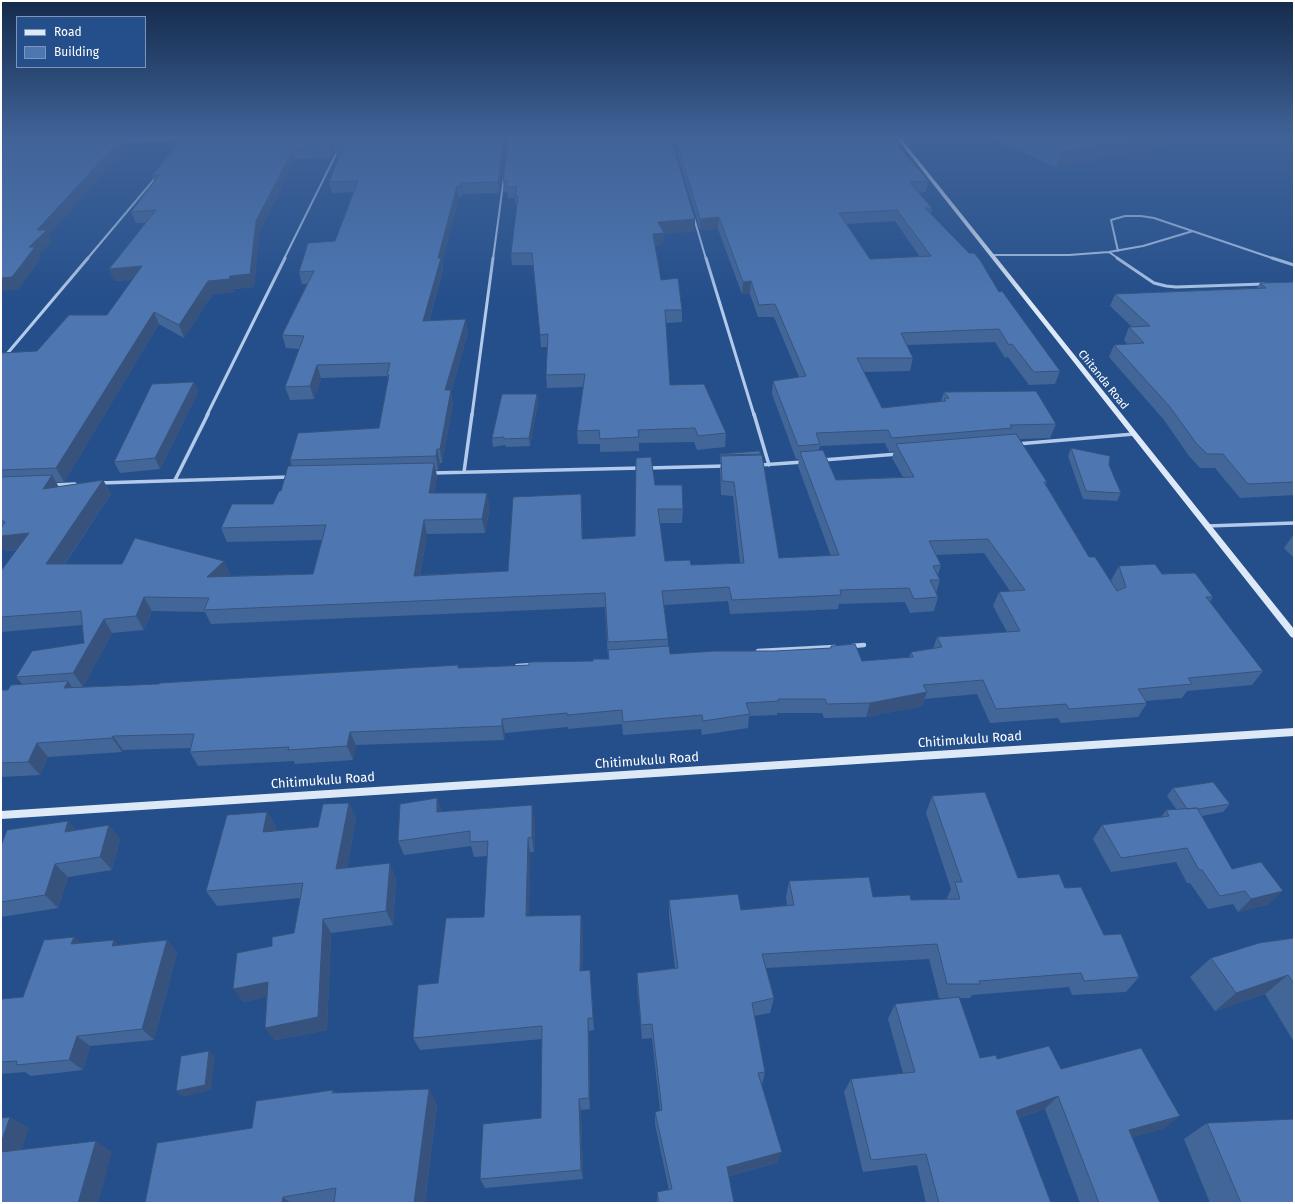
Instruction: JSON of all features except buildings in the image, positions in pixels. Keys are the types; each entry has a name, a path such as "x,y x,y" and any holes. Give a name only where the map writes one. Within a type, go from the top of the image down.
{"street":[{"path":"1,361 143,192"},
{"path":"175,480 317,192"},
{"path":"464,472 502,192"},
{"name":"Chitanda Road","path":"941,192 1294,635"},
{"path":"692,212 769,465"},
{"path":"1118,250 1111,220 1125,216 1147,217 1294,265"},
{"path":"991,255 1069,255 1109,252 1143,246 1193,231"},
{"path":"1109,252 1154,283 1166,286 1268,284"},
{"path":"1015,444 1134,434"},
{"path":"816,461 904,453"},
{"path":"753,465 808,461"},
{"path":"425,473 730,466"},
{"path":"96,483 292,477"},
{"path":"48,486 80,484"},
{"path":"1207,526 1294,523"},
{"path":"848,646 864,645"},
{"path":"753,652 840,646"},
{"path":"515,666 539,664"},
{"name":"Chitimukulu Road","path":"1,815 1294,732"}]}
